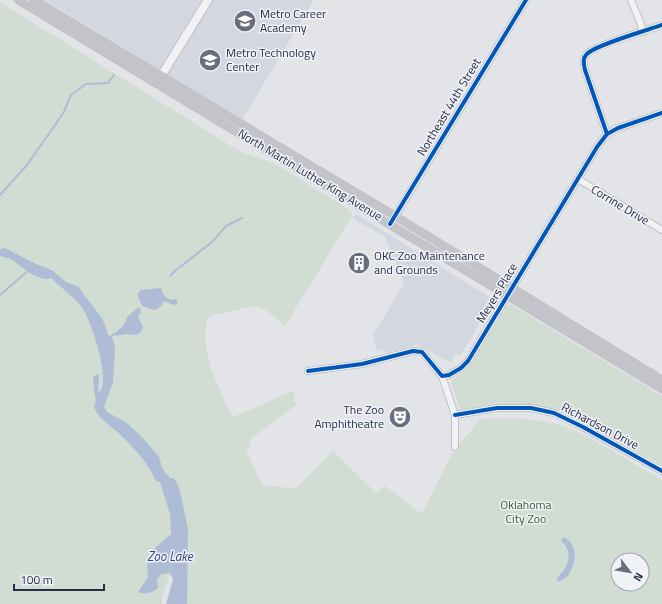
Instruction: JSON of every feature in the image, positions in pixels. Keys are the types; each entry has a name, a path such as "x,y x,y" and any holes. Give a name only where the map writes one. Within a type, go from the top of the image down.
{"main road":[{"name":"North Martin Luther King Avenue","path":"18,0 159,80 510,291 662,380"},
{"name":"North Martin Luther King Avenue","path":"34,0 159,80"},
{"name":"North Martin Luther King Avenue","path":"510,291 662,389"}],"street":[{"path":"159,80 208,0"},
{"name":"Northeast 44th Street","path":"393,220 526,0"},
{"path":"631,0 643,32"},
{"path":"607,134 585,70 583,62 586,54 597,47 662,25"},
{"name":"Meyers Place","path":"442,376 450,375 461,368 468,361 597,147 607,134 618,128 662,113"},
{"name":"Corrine Drive","path":"578,179 662,230"},
{"path":"308,371 362,364 413,351 422,352 442,376 455,415 456,447"},
{"name":"Richardson Drive","path":"455,415 497,408 531,408 554,413 662,470"}],"shaded area":[{"name":"Metro Technology Center","path":"45,0 314,0 242,120"},
{"path":"356,214 494,300 460,356 456,354 451,363 417,344 392,353 376,349 373,335 404,284 385,237 352,218"}],"green space":[{"name":"Oklahoma City Zoo","path":"0,2 239,151 274,163 351,211 352,216 285,326 267,311 256,306 212,315 207,319 205,332 208,358 216,382 233,417 293,391 296,405 249,440 251,446 246,450 263,486 296,489 333,451 376,493 385,486 422,514 452,454 480,419 501,418 545,421 578,432 662,480 662,604 187,604 187,570 169,576 162,597 162,604 0,604"},
{"path":"511,305 662,396 662,465 562,411 523,404 497,403 460,410 451,382 468,367 505,306"}],"water":[{"name":"Zoo Lake","path":"5,248 53,271 66,282 79,287 102,318 108,334 113,340 115,348 113,383 104,406 107,412 127,423 145,440 159,457 162,468 170,478 173,478 177,483 180,491 188,529 187,604 166,604 173,579 170,573 161,574 157,580 158,588 153,591 149,593 138,592 148,577 147,564 153,550 171,534 170,514 160,482 156,481 149,468 137,452 96,412 94,407 96,400 93,377 98,374 98,391 100,392 103,384 102,364 96,341 84,311 73,298 51,278 47,279 37,277 12,260 0,256 0,249"},
{"path":"161,288 165,297 177,300 177,304 175,305 164,301 156,310 142,306 137,294 141,290"},
{"path":"139,307 141,311 138,317 143,327 141,332 137,335 126,334 116,336 114,334 123,326 128,316"},
{"path":"563,537 572,545 575,555 573,567 567,577 558,582 557,578 564,570 568,562 568,550 561,541"}],"waterway":[{"path":"0,195 27,165 64,112 71,95 86,84 108,83 114,75"},
{"path":"170,276 213,241 226,226 242,218"},
{"path":"0,295 29,270"},
{"path":"109,338 114,334"}],"cycle path":[{"path":"390,224 526,0"},
{"path":"607,134 585,70 584,58 590,51 598,47 662,25"},
{"path":"308,371 362,364 413,351 422,352 442,376 449,375 461,368 468,361 597,147 607,134 618,128 662,113"},
{"path":"455,415 497,408 531,408 554,413 583,427 662,471"}],"place":[{"name":"Metro Career Academy","path":"245,21"},
{"name":"Metro Technology Center","path":"210,60"},
{"name":"OKC Zoo Maintenance and Grounds","path":"359,263"},
{"name":"The Zoo Amphitheatre","path":"400,417"}]}
